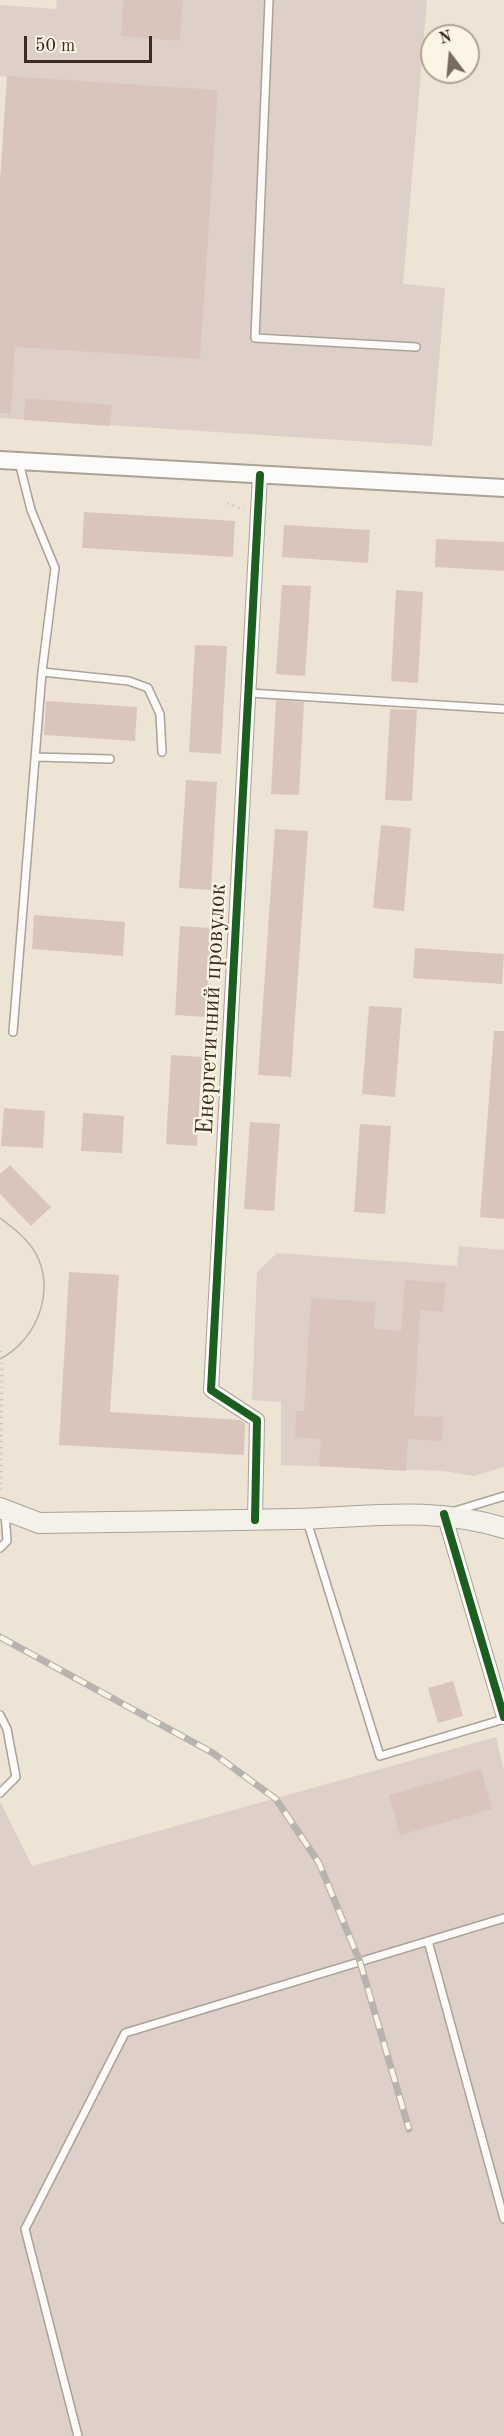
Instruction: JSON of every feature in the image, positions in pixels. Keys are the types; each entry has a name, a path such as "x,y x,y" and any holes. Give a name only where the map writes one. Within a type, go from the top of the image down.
{"main road":[{"path":"2,1504 39,1523 306,1519 444,1514 504,1528"}],"street":[{"path":"0,460 504,488"},
{"name":"Енергетичний провулок","path":"255,1520 257,1420 211,1390 260,475"},
{"path":"444,1514 504,1718"}],"lane":[{"path":"269,0 255,338 416,346"},
{"path":"13,1032 42,672 55,568 31,510 19,462"},
{"path":"42,672 129,681 148,688 160,714 162,752"},
{"path":"249,693 504,709"},
{"path":"35,757 110,759"},
{"path":"444,1514 504,1497"},
{"path":"0,1548 7,1541 2,1504"},
{"path":"306,1519 380,1756 504,1718"},
{"path":"0,1715 7,1729 16,1777 0,1793"},
{"path":"78,2436 25,2229 125,2033 504,1918"},
{"path":"428,1941 504,2219"}],"path":[{"path":"0,1351 2,1358 2,1504"}],"shaded area":[{"path":"57,0 427,0 425,24 420,24 420,83 403,284 445,288 432,446 0,418 0,183 7,77 0,76 0,5 56,9"},
{"path":"459,1246 504,1250 504,1467 474,1476 443,1471 281,1465 281,1402 252,1400 257,1272 277,1253 457,1266"},
{"path":"496,1737 504,1771 504,2436 0,2436 0,1801 32,1866"}],"building":[{"path":"123,0 183,0 180,41 121,36"},
{"path":"7,76 218,90 200,359 15,347 11,413 0,413 0,183"},
{"path":"25,398 112,405 110,426 24,420"},
{"path":"84,512 235,521 233,557 82,548"},
{"path":"284,525 370,530 368,563 282,557"},
{"path":"436,539 504,542 504,571 435,567"},
{"path":"282,585 311,586 305,676 276,674"},
{"path":"396,590 423,592 418,683 391,681"},
{"path":"195,645 227,646 221,754 189,752"},
{"path":"276,700 304,702 299,795 271,794"},
{"path":"46,701 137,707 135,741 44,735"},
{"path":"390,709 417,710 412,801 385,800"},
{"path":"186,780 217,782 211,890 179,888"},
{"path":"381,825 411,828 404,911 373,908"},
{"path":"275,829 308,831 291,1077 258,1075"},
{"path":"34,915 125,922 123,956 32,949"},
{"path":"180,926 211,928 206,1017 175,1015"},
{"path":"415,948 504,954 502,984 413,978"},
{"path":"369,1006 402,1008 395,1097 362,1094"},
{"path":"494,1031 504,1031 504,1219 480,1217"},
{"path":"171,1055 202,1057 197,1146 166,1144"},
{"path":"4,1108 45,1111 43,1148 1,1146"},
{"path":"83,1113 124,1116 122,1153 81,1151"},
{"path":"250,1122 280,1124 274,1211 244,1209"},
{"path":"360,1124 391,1126 385,1214 354,1212"},
{"path":"10,1165 51,1207 31,1226 0,1194 0,1174"},
{"path":"69,1272 119,1275 110,1412 240,1420 245,1423 244,1455 59,1445"},
{"path":"405,1280 446,1283 443,1312 420,1310 414,1416 443,1417 442,1441 408,1439 406,1471 319,1466 321,1439 295,1437 296,1411 304,1411 311,1298 376,1302 374,1329 401,1331"},
{"path":"453,1681 463,1716 438,1723 428,1688"},
{"path":"481,1769 492,1809 400,1835 389,1795"}],"tram line":[{"path":"0,1218 21,1234 31,1246 39,1261 44,1293 41,1309 25,1338 14,1350 0,1359"}],"railway":[{"path":"0,1637 213,1753 276,1799 319,1863 360,1962 409,2129"}],"cycle path":[{"path":"255,1520 257,1420 211,1390 260,475"},
{"path":"444,1514 504,1717"}]}
